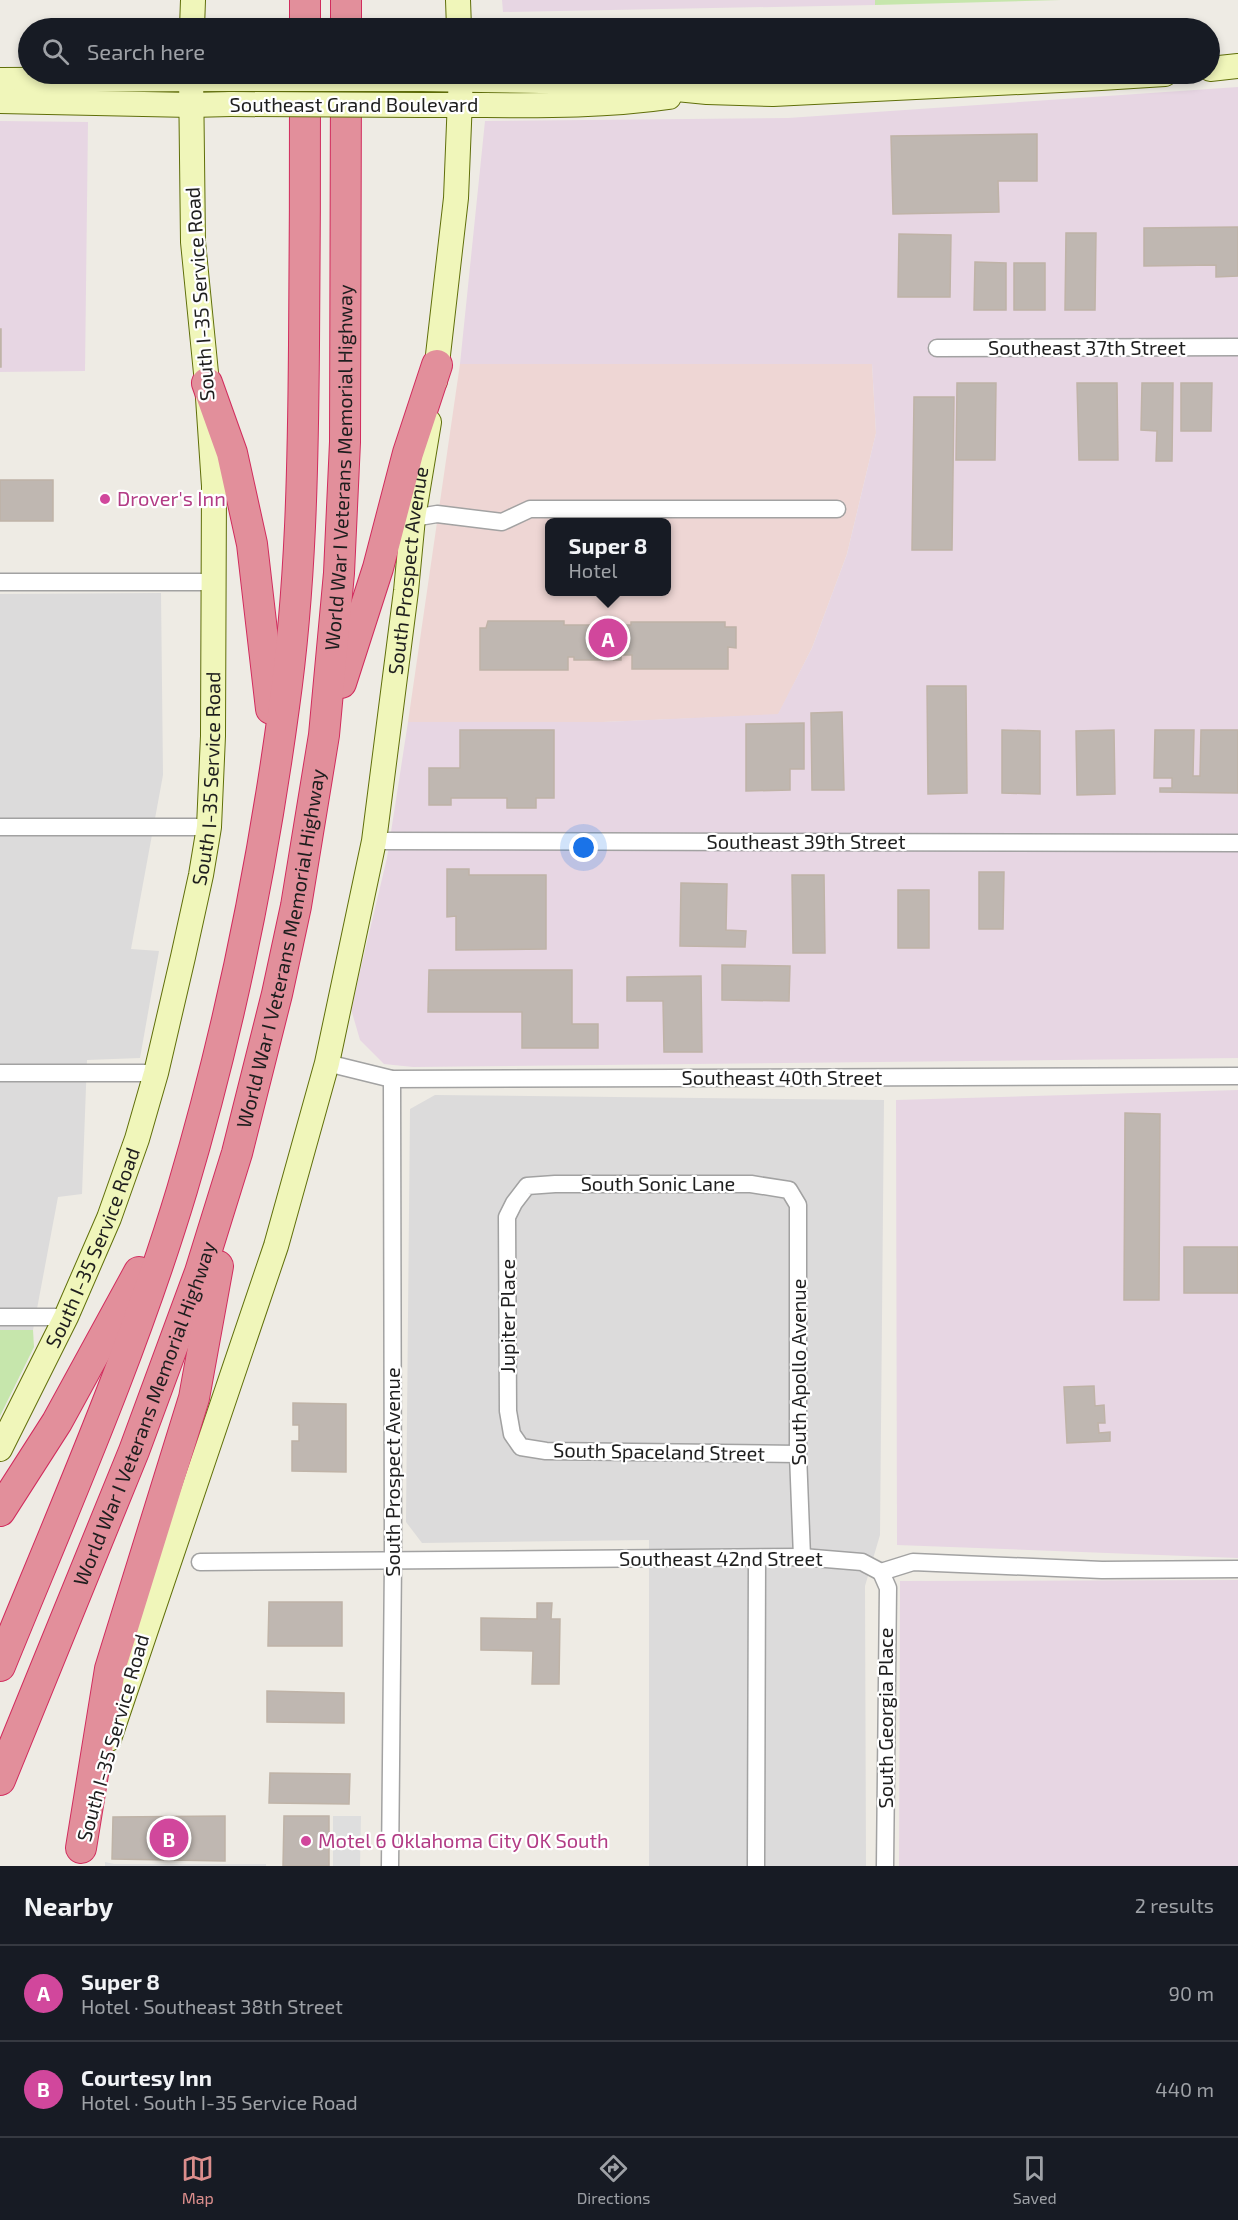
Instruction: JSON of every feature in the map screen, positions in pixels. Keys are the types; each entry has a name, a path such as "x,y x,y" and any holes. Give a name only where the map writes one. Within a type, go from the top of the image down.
{"highway":[{"path":"305,0 305,18"},
{"path":"346,0 346,18"},
{"name":"World War I Veterans Memorial Highway","path":"0,1666 124,1360 181,1192 214,1076 241,960 285,703 303,484 305,84"},
{"name":"World War I Veterans Memorial Highway","path":"0,1780 74,1603 168,1364 204,1261 237,1153 277,994 296,906 324,735 339,573 345,442 346,84"},
{"path":"324,735 378,568 408,453 437,365"},
{"path":"207,383 232,453 252,544 277,758"},
{"path":"78,1857 110,1669 194,1398 237,1153"},
{"path":"0,1511 57,1422 181,1192"}],"main road":[{"path":"192,18 193,0"},
{"path":"458,0 459,18"},
{"path":"1220,68 1238,66"},
{"name":"Southeast Grand Boulevard","path":"0,80 18,80"},
{"name":"South I-35 Service Road","path":"0,1449 66,1317 109,1218 137,1139 156,1073 201,875 209,827 213,736 214,486 207,383 193,242 191,84"},
{"name":"South Prospect Avenue","path":"327,1063 374,841 413,518 437,365 456,198 460,84"},
{"name":"Southeast Grand Boulevard","path":"625,84 707,92 773,94 969,84"},
{"name":"Southeast Grand Boulevard","path":"0,101 191,105 567,106 633,102 707,92"},
{"name":"South I-35 Service Road","path":"78,1857 111,1733 276,1246 327,1063"}],"street":[{"name":"Southeast 37th Street","path":"937,348 1238,347"},
{"path":"413,518 437,514 502,522 530,509 837,508"},
{"path":"0,582 214,582"},
{"path":"0,827 209,827"},
{"name":"Southeast 39th Street","path":"374,841 1238,843"},
{"name":"Southeast 40th Street","path":"327,1063 392,1079 1238,1076"},
{"path":"0,1073 156,1073"},
{"name":"South Prospect Avenue","path":"390,1866 393,1560 392,1079"},
{"name":"South Sonic Lane","path":"527,1186 751,1184 789,1190"},
{"name":"Jupiter Place","path":"521,1447 512,1434 508,1411 507,1217 527,1186"},
{"name":"South Apollo Avenue","path":"789,1190 798,1205 799,1218 798,1454 802,1557"},
{"path":"0,1317 66,1317"},
{"name":"South Spaceland Street","path":"521,1447 546,1451 798,1454"},
{"name":"Southeast 42nd Street","path":"200,1562 802,1557 862,1562 881,1572"},
{"path":"756,1866 758,1558"},
{"path":"881,1572 913,1562 1102,1570 1238,1569"},
{"name":"South Georgia Place","path":"881,1572 888,1588 885,1866"}],"shaded area":[{"path":"502,0 875,0 875,5 503,12"},
{"path":"1238,87 1238,1058 413,1067 384,1064 360,1040 351,1009 387,858 408,722 603,722 778,714 812,648 847,554 876,433 872,364 460,364 485,121 788,118"},
{"path":"0,121 88,122 85,371 0,372"},
{"path":"460,364 872,364 876,433 847,554 812,648 778,715 603,722 408,722"},
{"path":"161,593 163,775 131,949 159,951 140,1058 87,1060 82,1194 58,1197 33,1330 0,1330 0,594"},
{"path":"1238,1090 1238,1558 897,1545 896,1100"},
{"path":"435,1095 884,1100 880,1535 865,1586 866,1866 649,1866 649,1540 422,1543 406,1522 410,1109"},
{"path":"1238,1580 1238,1866 899,1866 900,1581"},
{"path":"333,1816 361,1816 360,1866 333,1866"},
{"path":"105,1862 114,1864 266,1864 266,1866 105,1866"}],"green space":[{"path":"875,0 1061,0 875,5"},
{"path":"0,1330 33,1330 34,1347 0,1416"}],"building":[{"path":"1037,134 1037,181 998,181 999,212 893,214 891,136"},
{"path":"1238,227 1238,276 1216,277 1216,265 1144,266 1144,228"},
{"path":"1066,233 1096,233 1095,310 1065,310"},
{"path":"899,234 951,235 950,297 898,297"},
{"path":"975,262 1006,263 1006,310 974,310"},
{"path":"1014,263 1045,263 1045,310 1014,310"},
{"path":"1,329 1,367 0,367"},
{"path":"957,383 996,383 995,460 956,460"},
{"path":"1077,383 1117,383 1118,460 1079,460"},
{"path":"1142,383 1173,383 1172,461 1156,461 1157,431 1141,430"},
{"path":"1181,383 1212,383 1211,431 1181,431"},
{"path":"914,397 954,397 952,550 912,550"},
{"path":"0,480 53,480 53,521 0,521"},
{"path":"488,621 564,621 564,625 725,622 725,627 736,627 736,648 728,647 728,669 632,669 632,655 621,655 621,660 574,660 574,657 568,657 568,670 480,670 480,628 486,628"},
{"path":"927,686 966,686 967,793 928,794"},
{"path":"842,712 844,790 812,790 811,713"},
{"path":"804,723 804,769 790,769 790,790 746,791 746,724"},
{"path":"460,730 554,730 554,798 536,798 536,808 507,808 507,798 451,798 451,805 429,805 429,768 460,768"},
{"path":"1002,730 1040,731 1040,794 1002,793"},
{"path":"1114,730 1115,794 1077,795 1076,731"},
{"path":"1155,730 1194,730 1193,776 1200,776 1201,730 1238,730 1238,793 1160,792 1160,788 1172,788 1172,778 1154,778"},
{"path":"447,869 469,869 469,875 546,875 546,949 456,950 456,916 447,917"},
{"path":"979,872 1004,872 1003,929 979,929"},
{"path":"792,875 824,875 825,953 793,953"},
{"path":"681,883 727,884 726,930 746,931 745,947 680,946"},
{"path":"898,890 929,890 929,948 898,948"},
{"path":"722,965 790,966 789,1001 722,1000"},
{"path":"429,970 572,970 572,1024 598,1024 598,1048 522,1048 522,1012 428,1012"},
{"path":"701,976 702,1052 664,1052 663,1001 627,1001 627,977"},
{"path":"1125,1113 1160,1114 1159,1300 1124,1300"},
{"path":"1184,1247 1238,1247 1238,1293 1184,1293"},
{"path":"1094,1386 1095,1406 1104,1405 1105,1423 1098,1423 1099,1433 1110,1432 1110,1441 1067,1443 1064,1387"},
{"path":"293,1403 346,1404 346,1472 292,1471 292,1441 299,1441 299,1425 293,1425"},
{"path":"269,1602 342,1602 342,1646 268,1646"},
{"path":"537,1603 552,1603 551,1619 560,1619 559,1684 532,1684 533,1651 481,1650 481,1618 537,1619"},
{"path":"267,1691 344,1693 344,1723 267,1722"},
{"path":"270,1773 350,1774 349,1804 269,1803"},
{"path":"225,1816 225,1861 112,1859 113,1817"},
{"name":"Motel 6 Oklahoma City OK South","path":"284,1816 329,1816 329,1866 283,1866"}],"place":[{"name":"Drover's Inn","path":"105,499"},
{"name":"Super 8","path":"608,638"},
{"name":"Courtesy Inn","path":"169,1838"},
{"name":"Motel 6 Oklahoma City OK South","path":"306,1841"}]}
